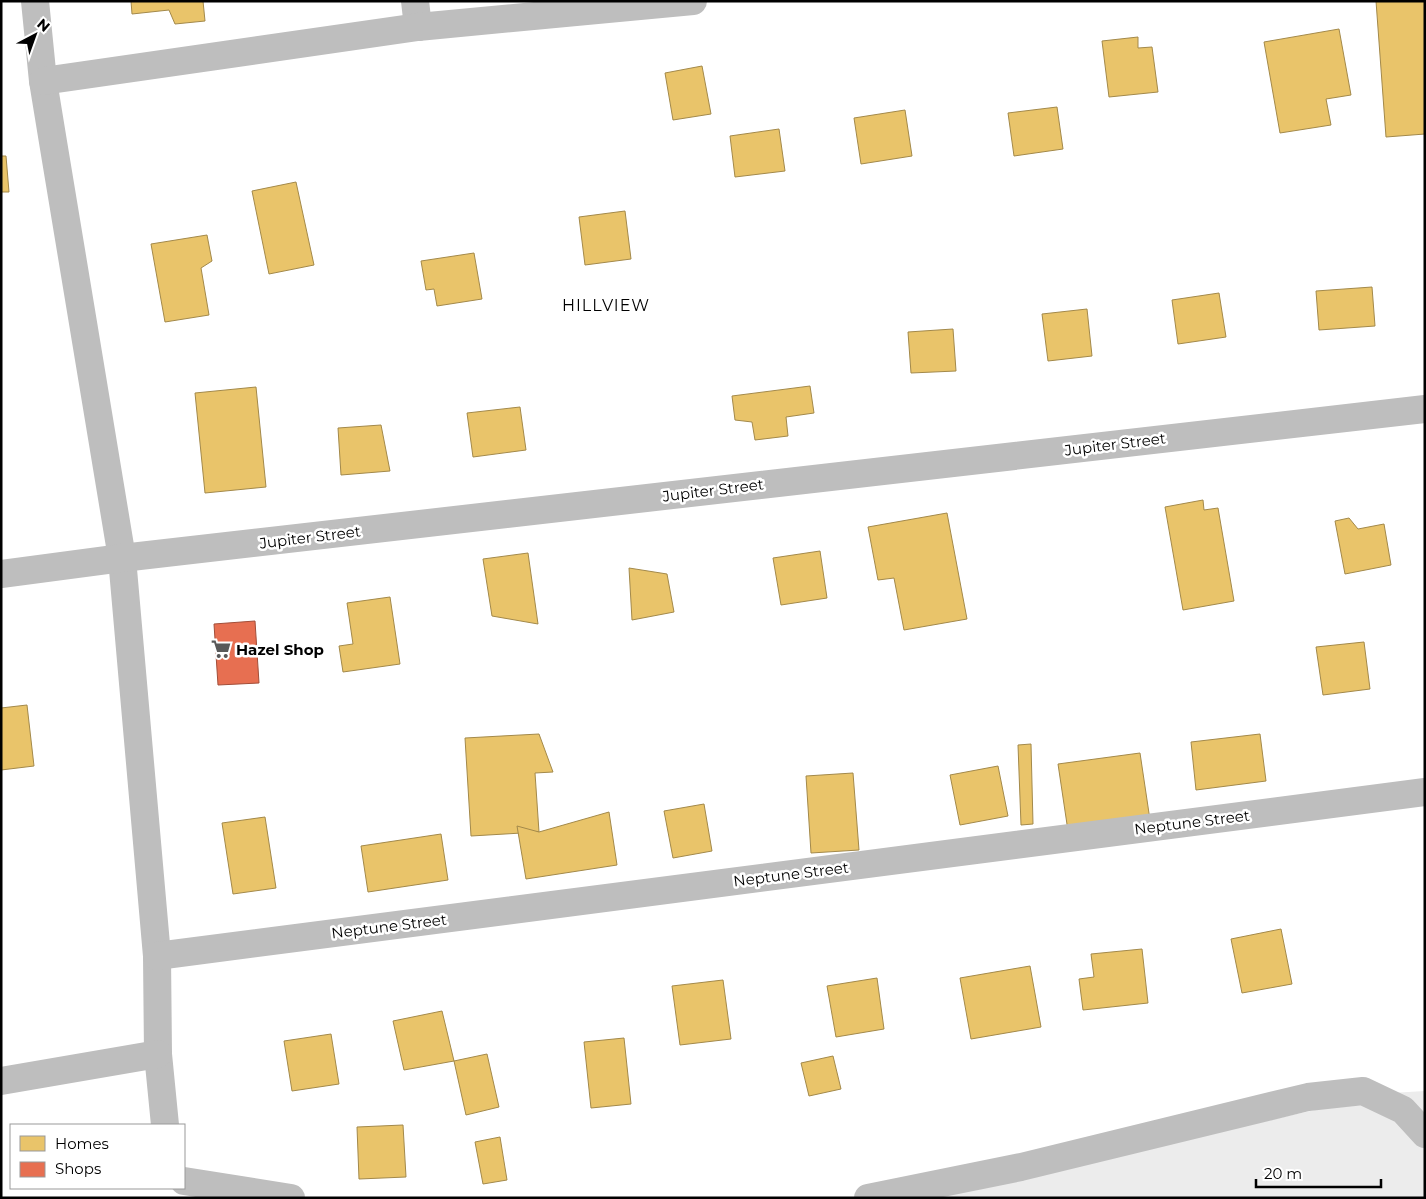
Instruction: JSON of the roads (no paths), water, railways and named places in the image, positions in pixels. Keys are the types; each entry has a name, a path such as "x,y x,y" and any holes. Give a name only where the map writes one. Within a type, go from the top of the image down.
{"street":[{"path":"35,1 43,81 122,558 157,956 158,1054 165,1124"},
{"path":"43,81 417,14 693,1"},
{"name":"Jupiter Street","path":"1,574 122,558 1425,409"},
{"name":"Neptune Street","path":"157,956 1425,792"},
{"path":"1,1081 158,1054"},
{"path":"868,1198 1021,1167 1308,1097 1363,1091 1403,1110 1425,1134"},
{"path":"185,1181 291,1198"}],"place":[{"name":"Hazel Shop","path":"221,649"}],"district":[{"name":"HILLVIEW","path":"606,305"}]}
